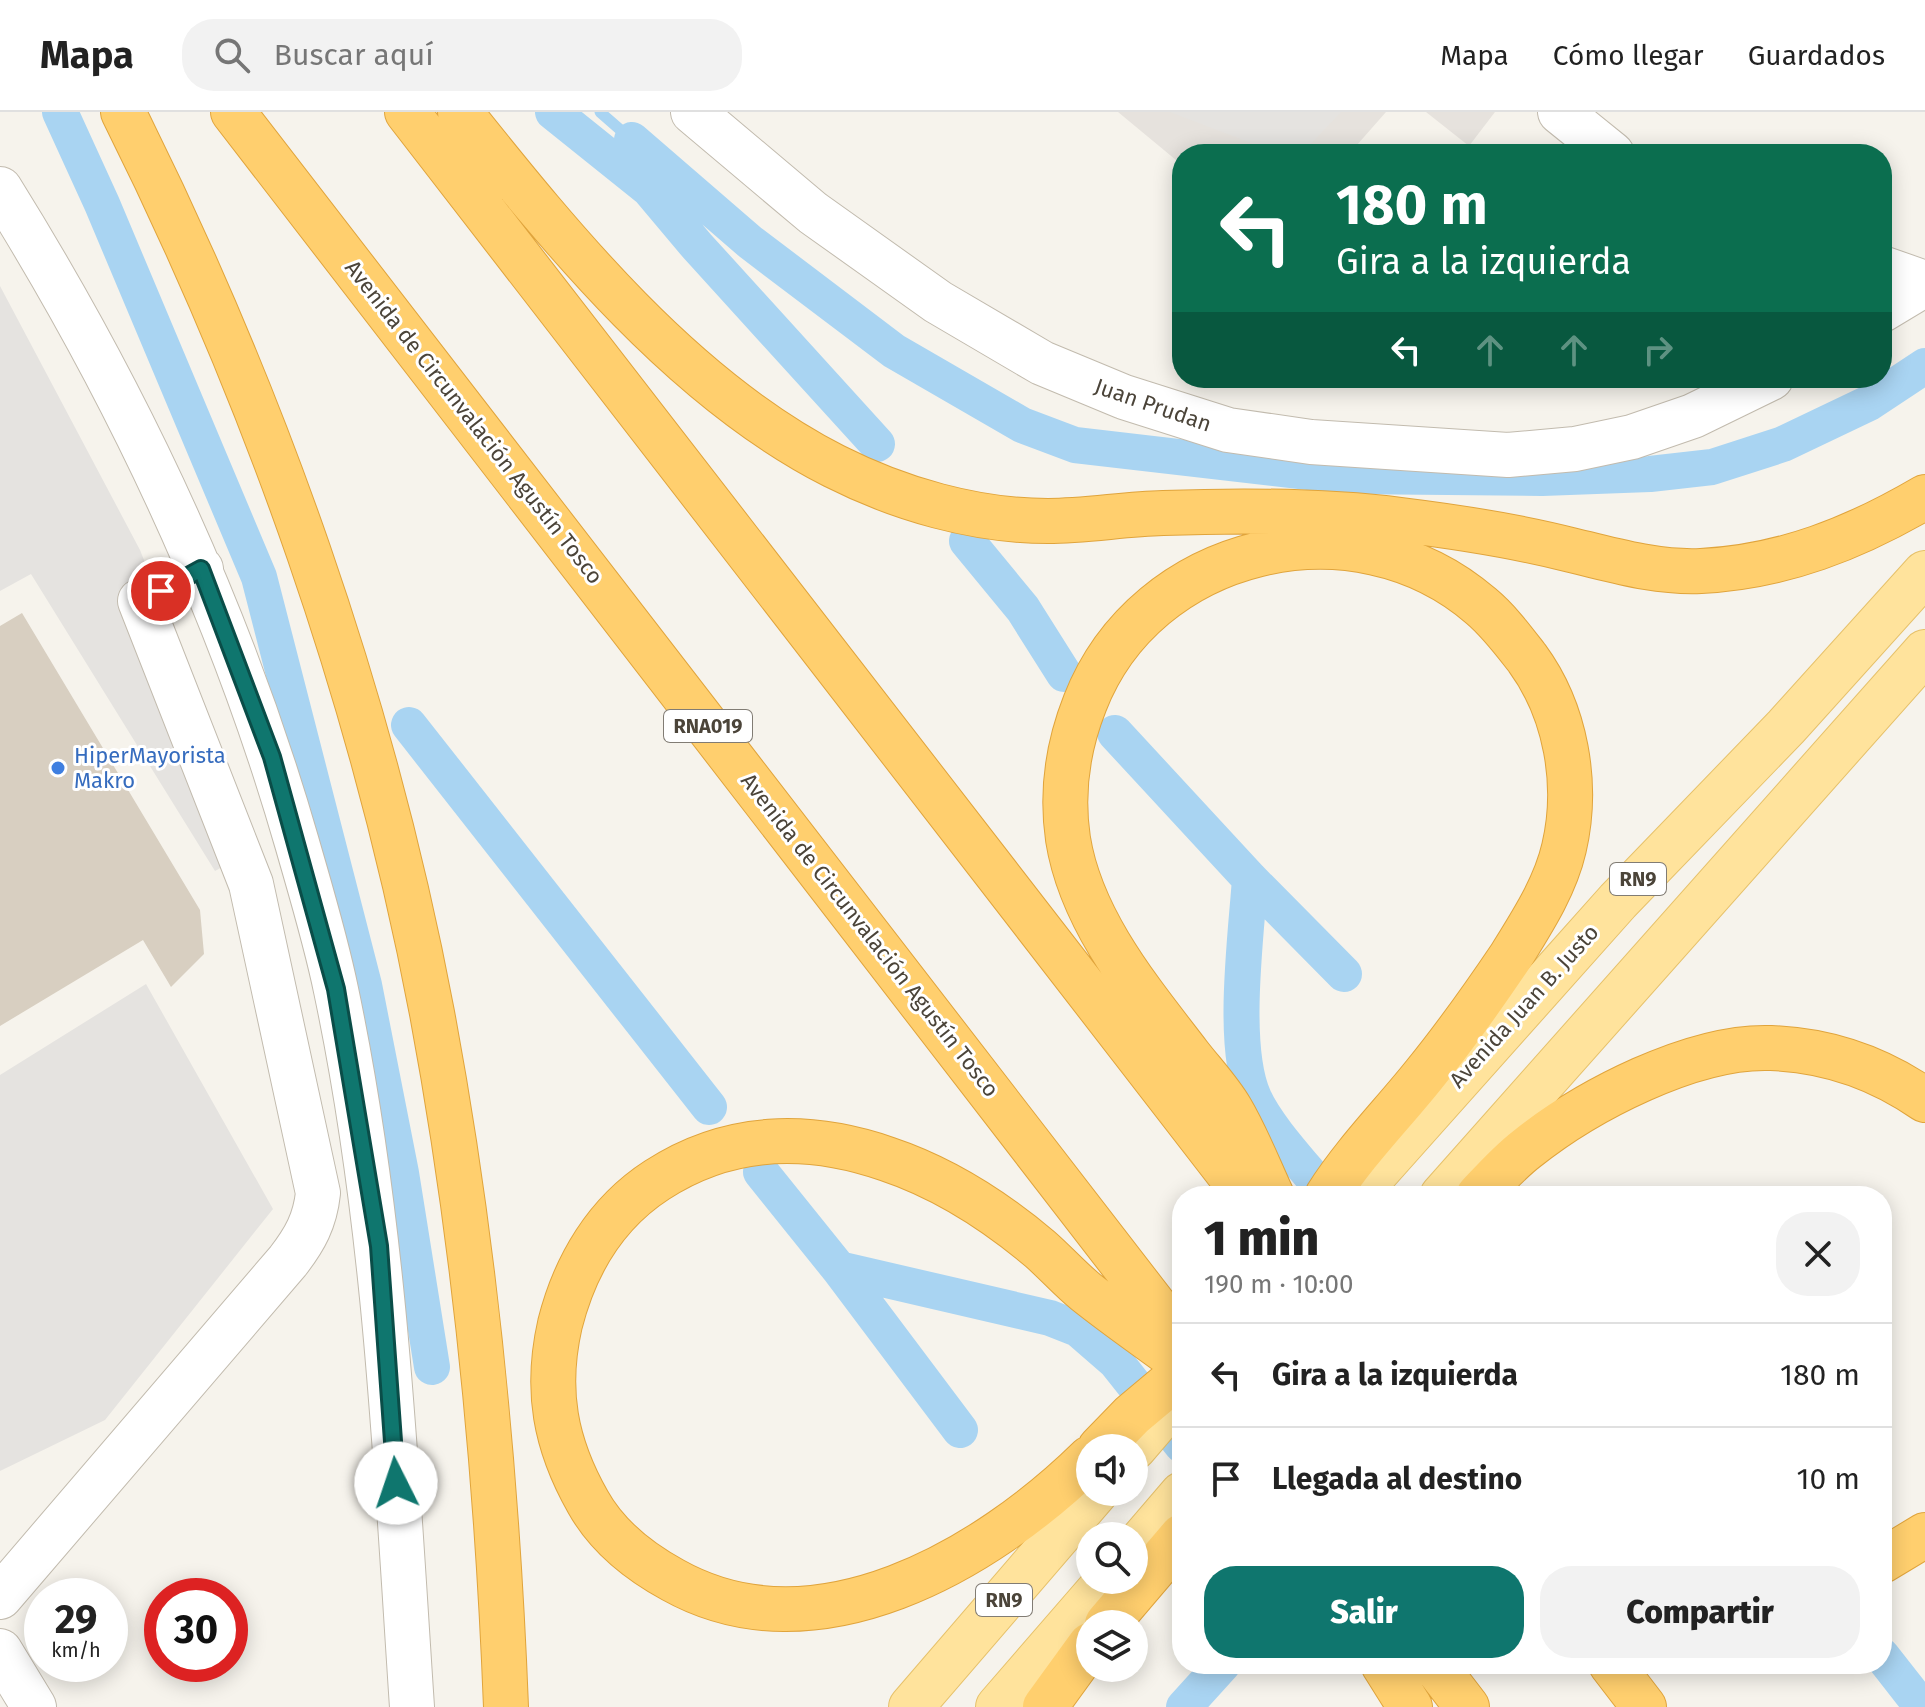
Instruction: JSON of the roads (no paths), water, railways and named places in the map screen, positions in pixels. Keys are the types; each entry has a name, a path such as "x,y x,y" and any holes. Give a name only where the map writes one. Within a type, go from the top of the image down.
{"highway":[{"path":"123,112 188,250 256,412 350,682 391,832 431,1012 472,1277 487,1414 506,1707"},
{"name":"Avenida de Circunvalación Agustín Tosco","path":"233,112 1172,1328"},
{"path":"407,112 1238,1186"},
{"path":"460,112 558,233 621,300 690,365 790,441 831,465 911,499 999,517 1045,521 1189,512 1323,512 1487,533 1650,569 1695,572 1770,564 1809,553 1848,537 1925,497"},
{"path":"1267,1186 1230,1109 1173,1034 1096,922 1079,882 1068,839 1065,801 1067,764 1076,726 1092,685 1120,641 1167,595 1204,573 1242,557 1281,548 1332,548 1374,554 1412,566 1448,583 1482,606 1512,638 1537,673 1557,714 1568,755 1570,802 1564,847 1550,889 1526,932 1471,1013 1348,1186"},
{"path":"1488,1186 1526,1149 1619,1090 1676,1065 1722,1053 1768,1047 1817,1052 1860,1065 1902,1084 1925,1100"},
{"path":"1076,1472 1061,1487 981,1547 936,1571 850,1601 771,1610 731,1605 692,1591 655,1570 621,1544 595,1514 574,1478 552,1405 552,1375 565,1307 576,1272 615,1215 645,1188 682,1164 721,1149 761,1140 801,1140 842,1145 890,1160 938,1181 992,1211 1085,1291 1172,1356"},
{"path":"1138,1432 1172,1386"},
{"path":"1892,1555 1925,1535"},
{"path":"1119,1610 1172,1548"},
{"path":"1045,1707 1076,1664"},
{"path":"1389,1674 1410,1707"},
{"path":"1442,1674 1467,1707"},
{"path":"1619,1674 1644,1707"}],"main road":[{"name":"Avenida Juan B. Justo","path":"1349,1186 1786,727 1925,573"},
{"name":"RN9","path":"1451,1186 1925,652"},
{"path":"1138,1432 1172,1401"},
{"name":"RN9","path":"911,1707 1084,1506"},
{"path":"1148,1534 1172,1506"},
{"path":"998,1707 1096,1594"}],"street":[{"name":"Juan Prudan","path":"693,112 813,213 938,302 1042,363 1124,397 1228,430 1311,442 1508,455 1575,449 1632,437 1693,416 1750,388"},
{"path":"1560,112 1600,144"},
{"path":"0,189 104,364 201,569 272,757 336,989 379,1246 412,1707"},
{"path":"1892,271 1925,283"},
{"path":"1892,304 1925,283"},
{"path":"0,1597 288,1261 305,1238 316,1214 318,1193 251,884 140,601 201,569"},
{"path":"0,1651 34,1707"}],"waterway":[{"path":"60,112 102,204 259,577 364,985 401,1173 432,1367"},
{"path":"553,112 649,189 877,444"},
{"path":"600,112 632,140"},
{"path":"632,140 750,242 894,351 1022,425 1075,445 1343,476 1542,478 1650,474 1712,467 1783,444 1869,403 1892,388"},
{"path":"1892,388 1925,366"},
{"path":"967,541 1023,609 1064,674"},
{"path":"409,725 709,1107"},
{"path":"1115,733 1250,879 1344,974"},
{"path":"1250,879 1242,991 1243,1050 1247,1076 1260,1110 1320,1186"},
{"path":"761,1172 839,1269 960,1430"},
{"path":"839,1269 1050,1318 1078,1329 1116,1362 1172,1432"},
{"path":"1892,1669 1922,1707"},
{"path":"1184,1707 1214,1674"}],"place":[{"name":"HiperMayorista Makro","path":"58,768"}]}
